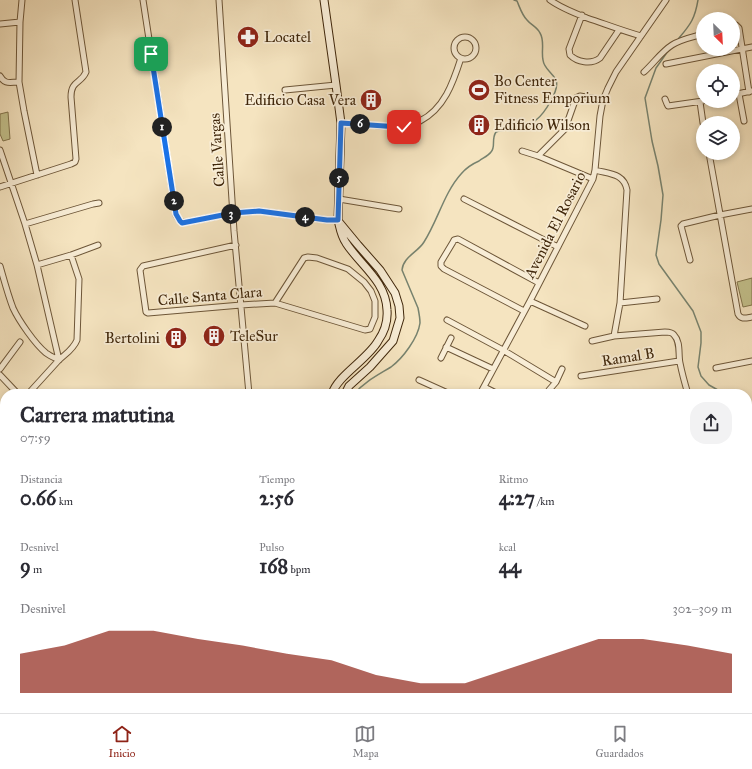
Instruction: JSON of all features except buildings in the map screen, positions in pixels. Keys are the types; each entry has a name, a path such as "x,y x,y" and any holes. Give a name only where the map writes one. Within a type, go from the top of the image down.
{"street":[{"path":"22,0 19,82 37,175"},
{"path":"0,186 11,184 75,162 71,90 86,72 75,0"},
{"path":"142,0 176,214 180,221 182,223 233,213 259,211 327,220 338,220"},
{"name":"Calle Vargas","path":"219,0 233,213 248,389"},
{"path":"324,0 341,123 338,220 341,235 383,291 387,302 388,319 383,334 374,348 334,389"},
{"path":"550,0 558,6 582,16 619,30 641,36"},
{"name":"Avenida El Rosario","path":"484,387 593,179 596,170 600,116 603,100 608,88 616,72 666,0"},
{"path":"582,16 569,48 570,55 575,59 589,62 597,60 600,58 619,30"},
{"path":"0,24 20,22"},
{"path":"740,33 750,92 740,94"},
{"path":"644,72 665,50 672,45 679,41 696,36"},
{"path":"464,37 470,38 475,44 475,53 469,59 461,58 455,53 454,45 459,39 464,37"},
{"path":"666,64 752,47"},
{"path":"341,123 399,127 410,126 429,117 446,96 453,83 461,58"},
{"path":"0,76 2,81 7,83 19,82"},
{"path":"285,90 336,85"},
{"path":"538,156 565,129 576,98 580,96 603,100"},
{"path":"665,99 668,106 696,102"},
{"path":"740,99 744,121"},
{"path":"0,150 25,224 60,360"},
{"path":"522,151 538,156 593,179"},
{"path":"710,160 738,314 742,318 752,317"},
{"path":"596,170 618,176 623,180 627,190 620,303 614,336"},
{"path":"464,199 558,247"},
{"path":"339,200 399,209"},
{"path":"25,224 99,203"},
{"path":"690,260 681,226 752,209"},
{"path":"338,220 380,270 395,293 399,306 400,318 393,341 348,389"},
{"path":"524,311 444,269 441,266 441,262 454,240 458,239 539,283"},
{"path":"36,265 72,255 98,245"},
{"name":"Calle Santa Clara","path":"236,245 143,266 140,270 145,310 148,313 274,303 365,330 370,328 375,317 375,301 371,291 364,282 348,269 317,258 304,258 274,303"},
{"path":"33,389 72,349 77,340 79,279 72,255"},
{"path":"0,266 13,308 19,319 45,352 60,360"},
{"path":"620,303 657,299"},
{"path":"530,301 585,326"},
{"path":"447,320 503,350 556,382"},
{"path":"592,341 614,336 665,332 674,334 677,341 679,361 687,389"},
{"path":"441,358 451,338"},
{"path":"0,369 20,342"},
{"path":"446,347 493,369"},
{"name":"Ramal B","path":"581,376 679,361"},
{"path":"716,368 752,361"},
{"path":"550,389 556,382 562,369"},
{"path":"0,375 13,389"},
{"path":"419,380 439,389"},
{"path":"484,387 488,389"}],"shaded area":[{"path":"8,112 10,139 3,141 0,134 0,114"},
{"path":"752,278 752,305 743,307 737,282"}],"waterway":[{"path":"359,389 396,363 405,353 419,329 419,312 402,270 403,265 421,246 429,234 455,181 467,168 491,152 496,132 501,130 520,129 530,125 543,113 556,90 556,80 546,68 544,63 543,43 539,31 525,18 517,1 514,0"},
{"path":"679,38 687,29 692,20 698,0"},
{"path":"668,51 656,68 645,98 663,195 656,255 659,264 693,311 701,332 698,367 701,376 709,385 716,389"}],"place":[{"name":"Locatel","path":"248,37"},
{"name":"Bo Center Fitness Emporium","path":"479,90"},
{"name":"Edificio Casa Vera","path":"371,100"},
{"name":"Edificio Wilson","path":"479,125"},
{"name":"TeleSur","path":"214,336"},
{"name":"Bertolini","path":"176,338"}],"route":[{"path":"151,54 176,214 182,223 233,213 259,211 327,220 338,220 341,123 404,127"}]}
